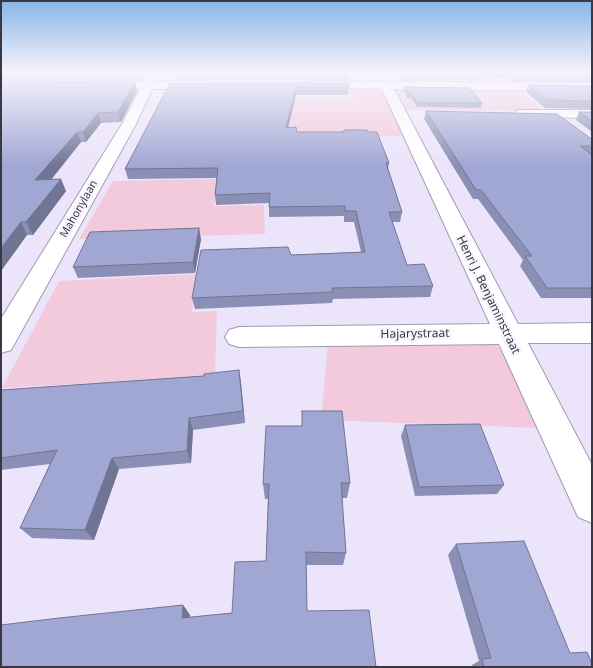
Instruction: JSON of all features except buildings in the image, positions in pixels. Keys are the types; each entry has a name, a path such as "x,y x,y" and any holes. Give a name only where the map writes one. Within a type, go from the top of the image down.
{"street":[{"name":"Mahonylaan","path":"4,333 129,124 138,104"},
{"name":"Henri J. Benjaminstraat","path":"399,104 409,113 507,333 592,504"},
{"path":"507,114 592,114"},
{"path":"556,114 577,131"},
{"name":"Hajarystraat","path":"239,336 592,333"}],"shaded area":[{"path":"251,104 389,104 403,136 209,138"},
{"path":"400,104 536,104 544,111 403,110"},
{"path":"217,179 214,206 264,205 265,234 79,239 113,181"},
{"path":"198,274 192,312 217,311 215,376 2,388 59,281"},
{"path":"328,342 485,342 498,347 515,367 541,428 321,420"}]}
